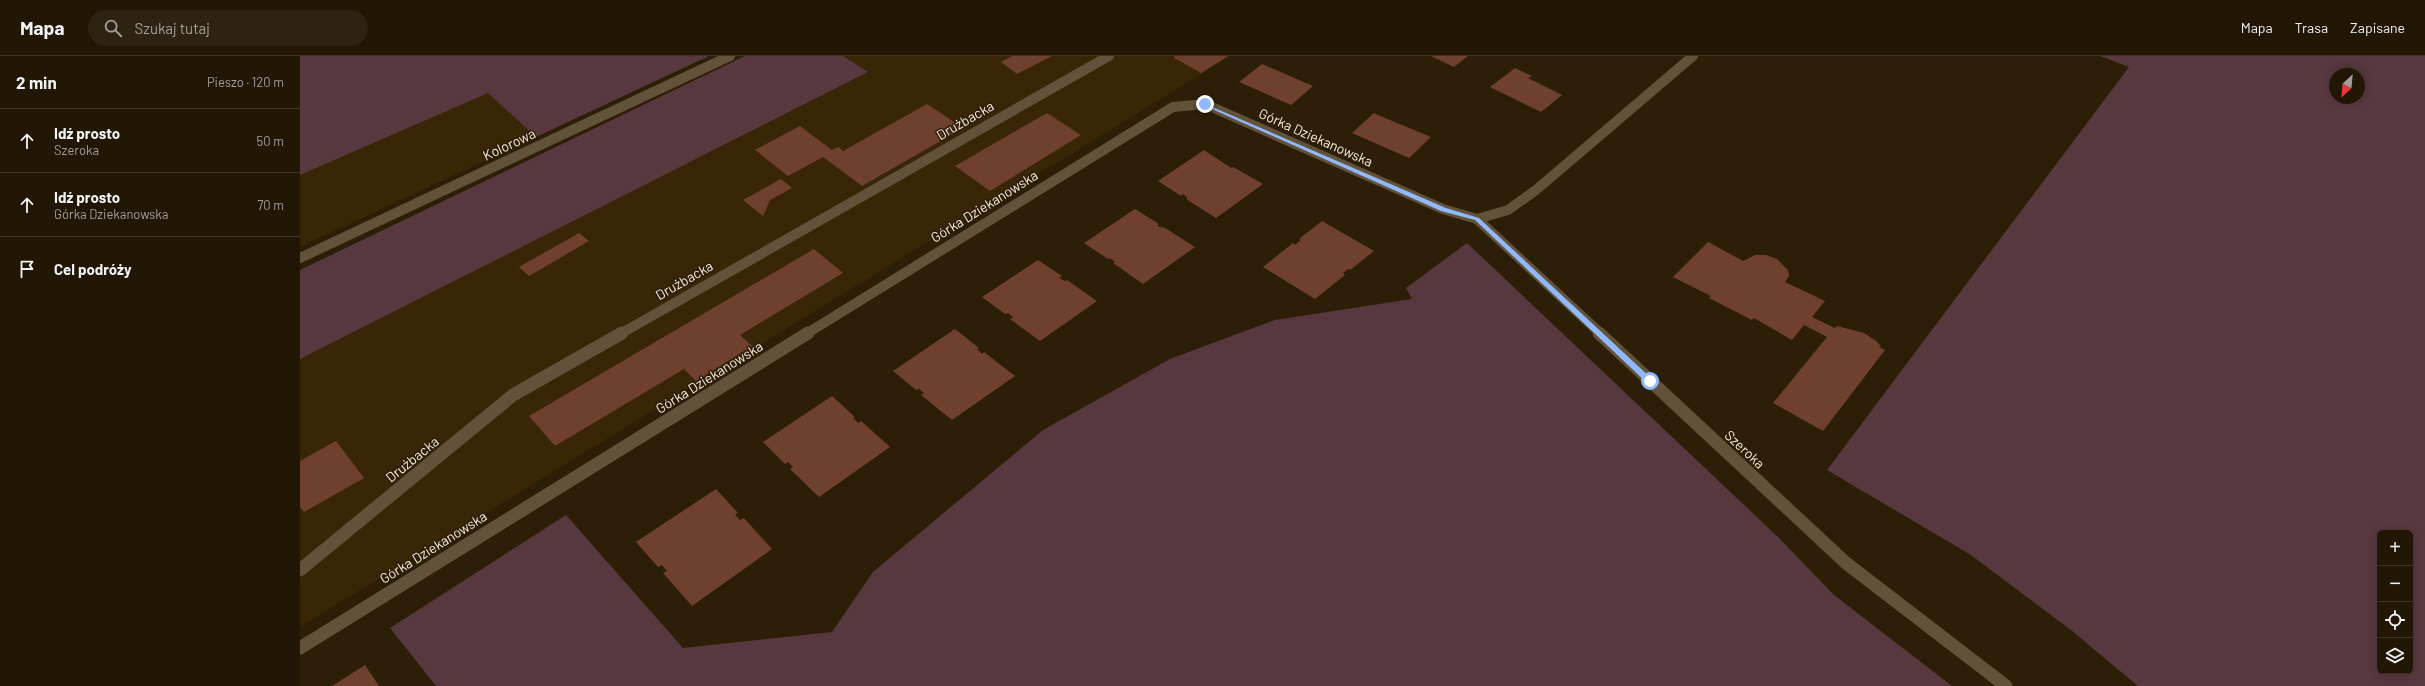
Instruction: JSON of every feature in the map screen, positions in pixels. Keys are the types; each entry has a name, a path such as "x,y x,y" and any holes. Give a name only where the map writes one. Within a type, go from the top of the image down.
{"street":[{"name":"Kolorowa","path":"300,258 730,56"},
{"name":"Drużbacka","path":"300,570 513,395 1109,56"},
{"path":"1477,219 1508,210 1536,190 1693,56"},
{"name":"Górka Dziekanowska","path":"300,648 1173,107 1205,104 1444,209 1477,219"},
{"name":"Szeroka","path":"1477,219 1846,562 2006,686"}],"shaded area":[{"path":"300,56 709,56 536,137 488,93 300,175"},
{"path":"745,56 843,56 868,72 300,359 300,270"},
{"path":"843,56 1231,56 300,627 300,359 868,72"},
{"path":"2100,56 2425,56 2425,686 2138,686 2071,630 1971,555 1827,470 2129,67"},
{"path":"488,92 536,137 300,247 300,175"},
{"path":"1467,243 1778,537 1834,595 1952,686 436,686 390,628 566,515 683,648 832,632 873,572 1043,430 1170,359 1275,320 1412,299 1406,288"}],"building":[{"path":"1012,56 1052,56 1017,74 1001,62"},
{"path":"1228,56 1201,73 1173,57"},
{"path":"1431,56 1468,56 1454,67"},
{"path":"1262,64 1313,86 1291,105 1239,82"},
{"path":"1515,68 1532,76 1528,78 1562,95 1541,112 1490,87"},
{"path":"927,104 963,128 862,186 823,157 788,176 755,150 800,126 832,150 838,147 843,151"},
{"path":"1047,113 1081,135 990,191 955,166"},
{"path":"1374,113 1431,137 1409,158 1352,133"},
{"path":"1204,150 1231,168 1233,167 1263,184 1216,218 1186,199 1188,198 1183,194 1181,196 1158,181"},
{"path":"781,179 792,188 770,200 763,216 743,200"},
{"path":"1135,209 1159,224 1157,226 1165,228 1195,247 1143,284 1113,263 1115,262 1110,258 1108,259 1084,243"},
{"path":"1322,221 1374,251 1350,270 1348,269 1343,273 1345,275 1315,299 1263,267 1293,243 1295,245 1301,240 1299,239"},
{"path":"579,233 589,241 529,276 519,267"},
{"path":"1708,242 1743,261 1755,255 1766,255 1777,259 1788,270 1789,276 1785,282 1825,301 1812,317 1835,328 1837,326 1864,333 1876,341 1881,346 1879,347 1885,350 1823,431 1773,403 1827,337 1804,325 1792,340 1754,318 1752,320 1709,298 1711,296 1673,277"},
{"path":"814,249 843,273 740,335 752,346 696,381 684,369 555,446 529,416"},
{"path":"1038,260 1062,276 1059,278 1065,281 1067,280 1097,301 1040,341 1010,319 1013,317 1008,313 1005,314 982,297"},
{"path":"955,329 979,348 977,349 982,354 984,352 1015,376 952,420 921,395 924,393 919,389 916,390 893,371"},
{"path":"832,396 855,417 853,418 858,423 861,421 890,447 819,497 790,469 793,467 788,462 785,464 763,442"},
{"path":"336,441 364,478 304,512 300,507 300,461"},
{"path":"716,489 738,513 735,515 740,520 744,518 772,549 692,606 663,573 667,571 662,565 658,567 636,542"},
{"path":"365,665 379,686 332,686"}],"route":[{"path":"1205,104 1444,209 1477,219 1650,381"}]}
